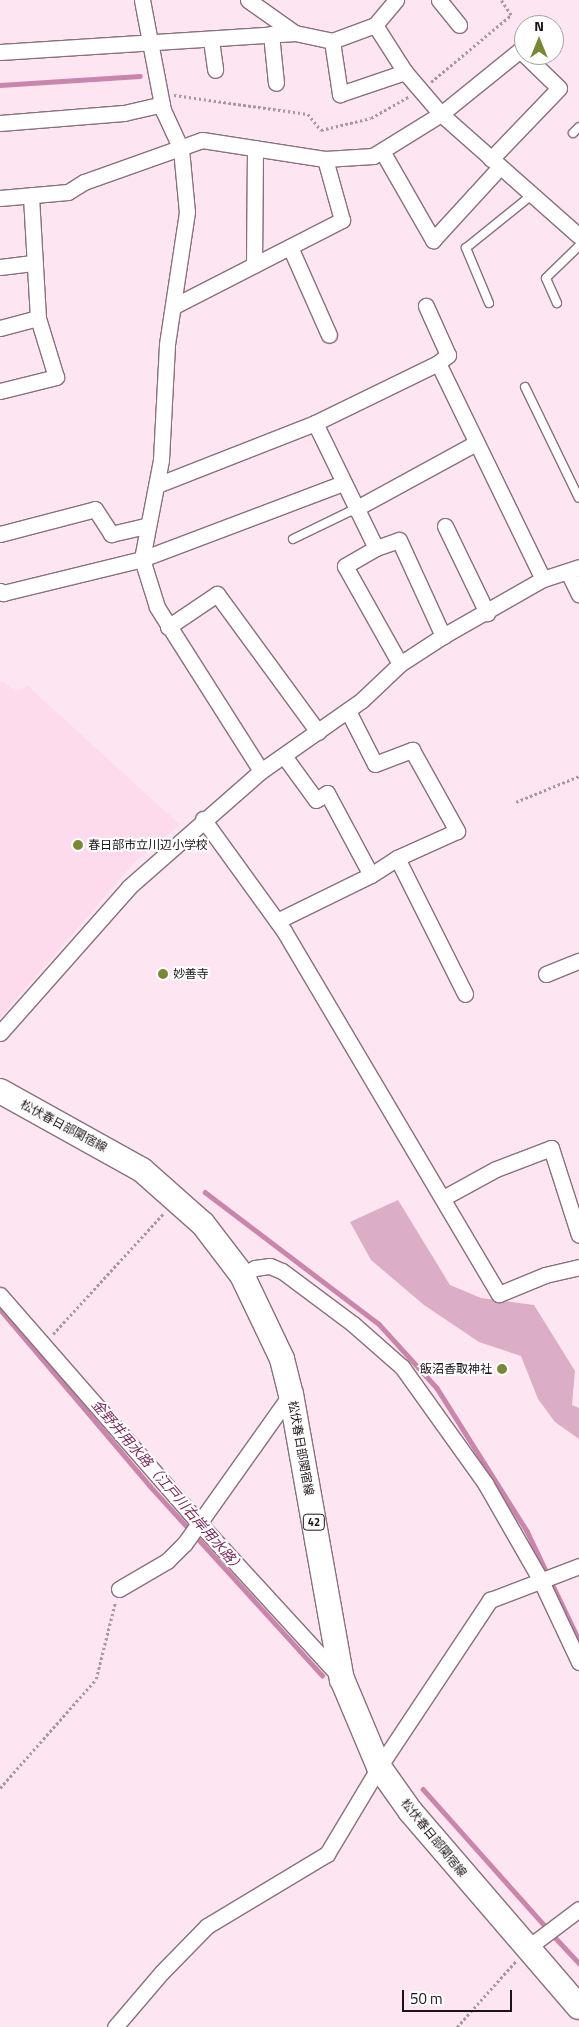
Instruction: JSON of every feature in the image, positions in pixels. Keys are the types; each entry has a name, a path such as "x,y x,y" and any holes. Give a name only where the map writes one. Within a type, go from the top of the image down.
{"main road":[{"name":"松伏春日部関宿線","path":"0,1091 112,1152 176,1197 203,1224 242,1275 269,1326 291,1394 342,1679 379,1767 411,1812 534,1942 579,2007"}],"street":[{"path":"142,0 162,104 181,150 187,212 167,345 157,485 147,526 142,559 157,607 168,627 261,771"},
{"path":"248,0 295,33"},
{"path":"440,0 459,25"},
{"path":"0,52 149,41 210,40 295,33 332,41 375,25 390,2"},
{"path":"375,25 405,72 441,114 579,236"},
{"path":"271,34 276,84"},
{"path":"210,40 215,70"},
{"path":"332,41 340,94 405,72"},
{"path":"0,198 68,192 84,182 181,150 202,140 325,159 373,156 441,114 514,55"},
{"path":"382,151 433,240 559,88 536,65"},
{"path":"0,123 124,113 162,104"},
{"path":"254,265 255,148"},
{"path":"174,306 342,220 325,159"},
{"path":"0,391 56,377 38,318 31,195"},
{"path":"290,247 329,334"},
{"path":"0,267 35,263"},
{"path":"157,485 315,423 438,363 448,355 426,306"},
{"path":"0,328 38,318"},
{"path":"438,363 543,579"},
{"path":"315,423 355,509 376,548"},
{"path":"355,509 476,443"},
{"path":"0,591 4,593 142,559 343,484"},
{"path":"0,534 95,510 111,534 147,526"},
{"path":"445,526 487,612"},
{"path":"400,664 345,566 376,548 399,540 443,636"},
{"path":"0,1033 128,887 202,819 261,771 348,711 400,664 443,636 543,579 574,569 579,595"},
{"path":"168,627 218,594 318,732"},
{"path":"277,921 372,875 397,858 457,831 412,750 375,764 348,711"},
{"path":"284,756 316,800 327,793 372,875"},
{"path":"202,819 277,921 499,1294 545,1275 579,1267"},
{"path":"397,858 465,994"},
{"path":"546,974 579,961"},
{"path":"443,1198 496,1169 551,1148 579,1234"},
{"path":"242,1275 255,1268 270,1266 282,1271 353,1324 402,1367 485,1484 540,1579 579,1662"},
{"path":"0,1295 199,1523 342,1679"},
{"path":"119,1589 167,1561 185,1543 291,1394"},
{"path":"115,2027 162,1972 207,1926 327,1854 379,1767 490,1600 540,1579 579,1566"},
{"path":"534,1942 579,1909"}],"lane":[{"path":"489,303 466,248 532,195"},
{"path":"557,303 546,278 579,246"},
{"path":"525,386 579,498"},
{"path":"293,539 355,509"}],"path":[{"path":"516,802 579,776"},
{"path":"44,1345 169,1208 176,1197"},
{"path":"0,1788 96,1679 119,1589"},
{"path":"457,2027 534,1942"}],"shaded area":[{"name":"春日部市立川辺小学校","path":"3,681 15,692 28,686 180,825 132,865 0,1018 0,683"},
{"path":"398,1200 450,1285 481,1298 534,1305 575,1371 572,1405 579,1408 579,1439 555,1422 538,1399 521,1356 479,1342 424,1305 371,1260 350,1222"}],"waterway":[{"path":"0,85 140,76"},
{"path":"205,1192 379,1324 437,1388 527,1531 579,1640"},
{"name":"金野井用水路（江戸川右岸用水路）","path":"0,1309 150,1486 322,1675"},
{"name":"金野井用水路（江戸川右岸用水路）","path":"423,1789 547,1928"},
{"name":"金野井用水路（江戸川右岸用水路）","path":"552,1934 579,1963"}],"place":[{"name":"春日部市立川辺小学校","path":"78,845"},
{"name":"妙善寺","path":"163,974"},
{"name":"飯沼香取神社","path":"502,1369"}]}
